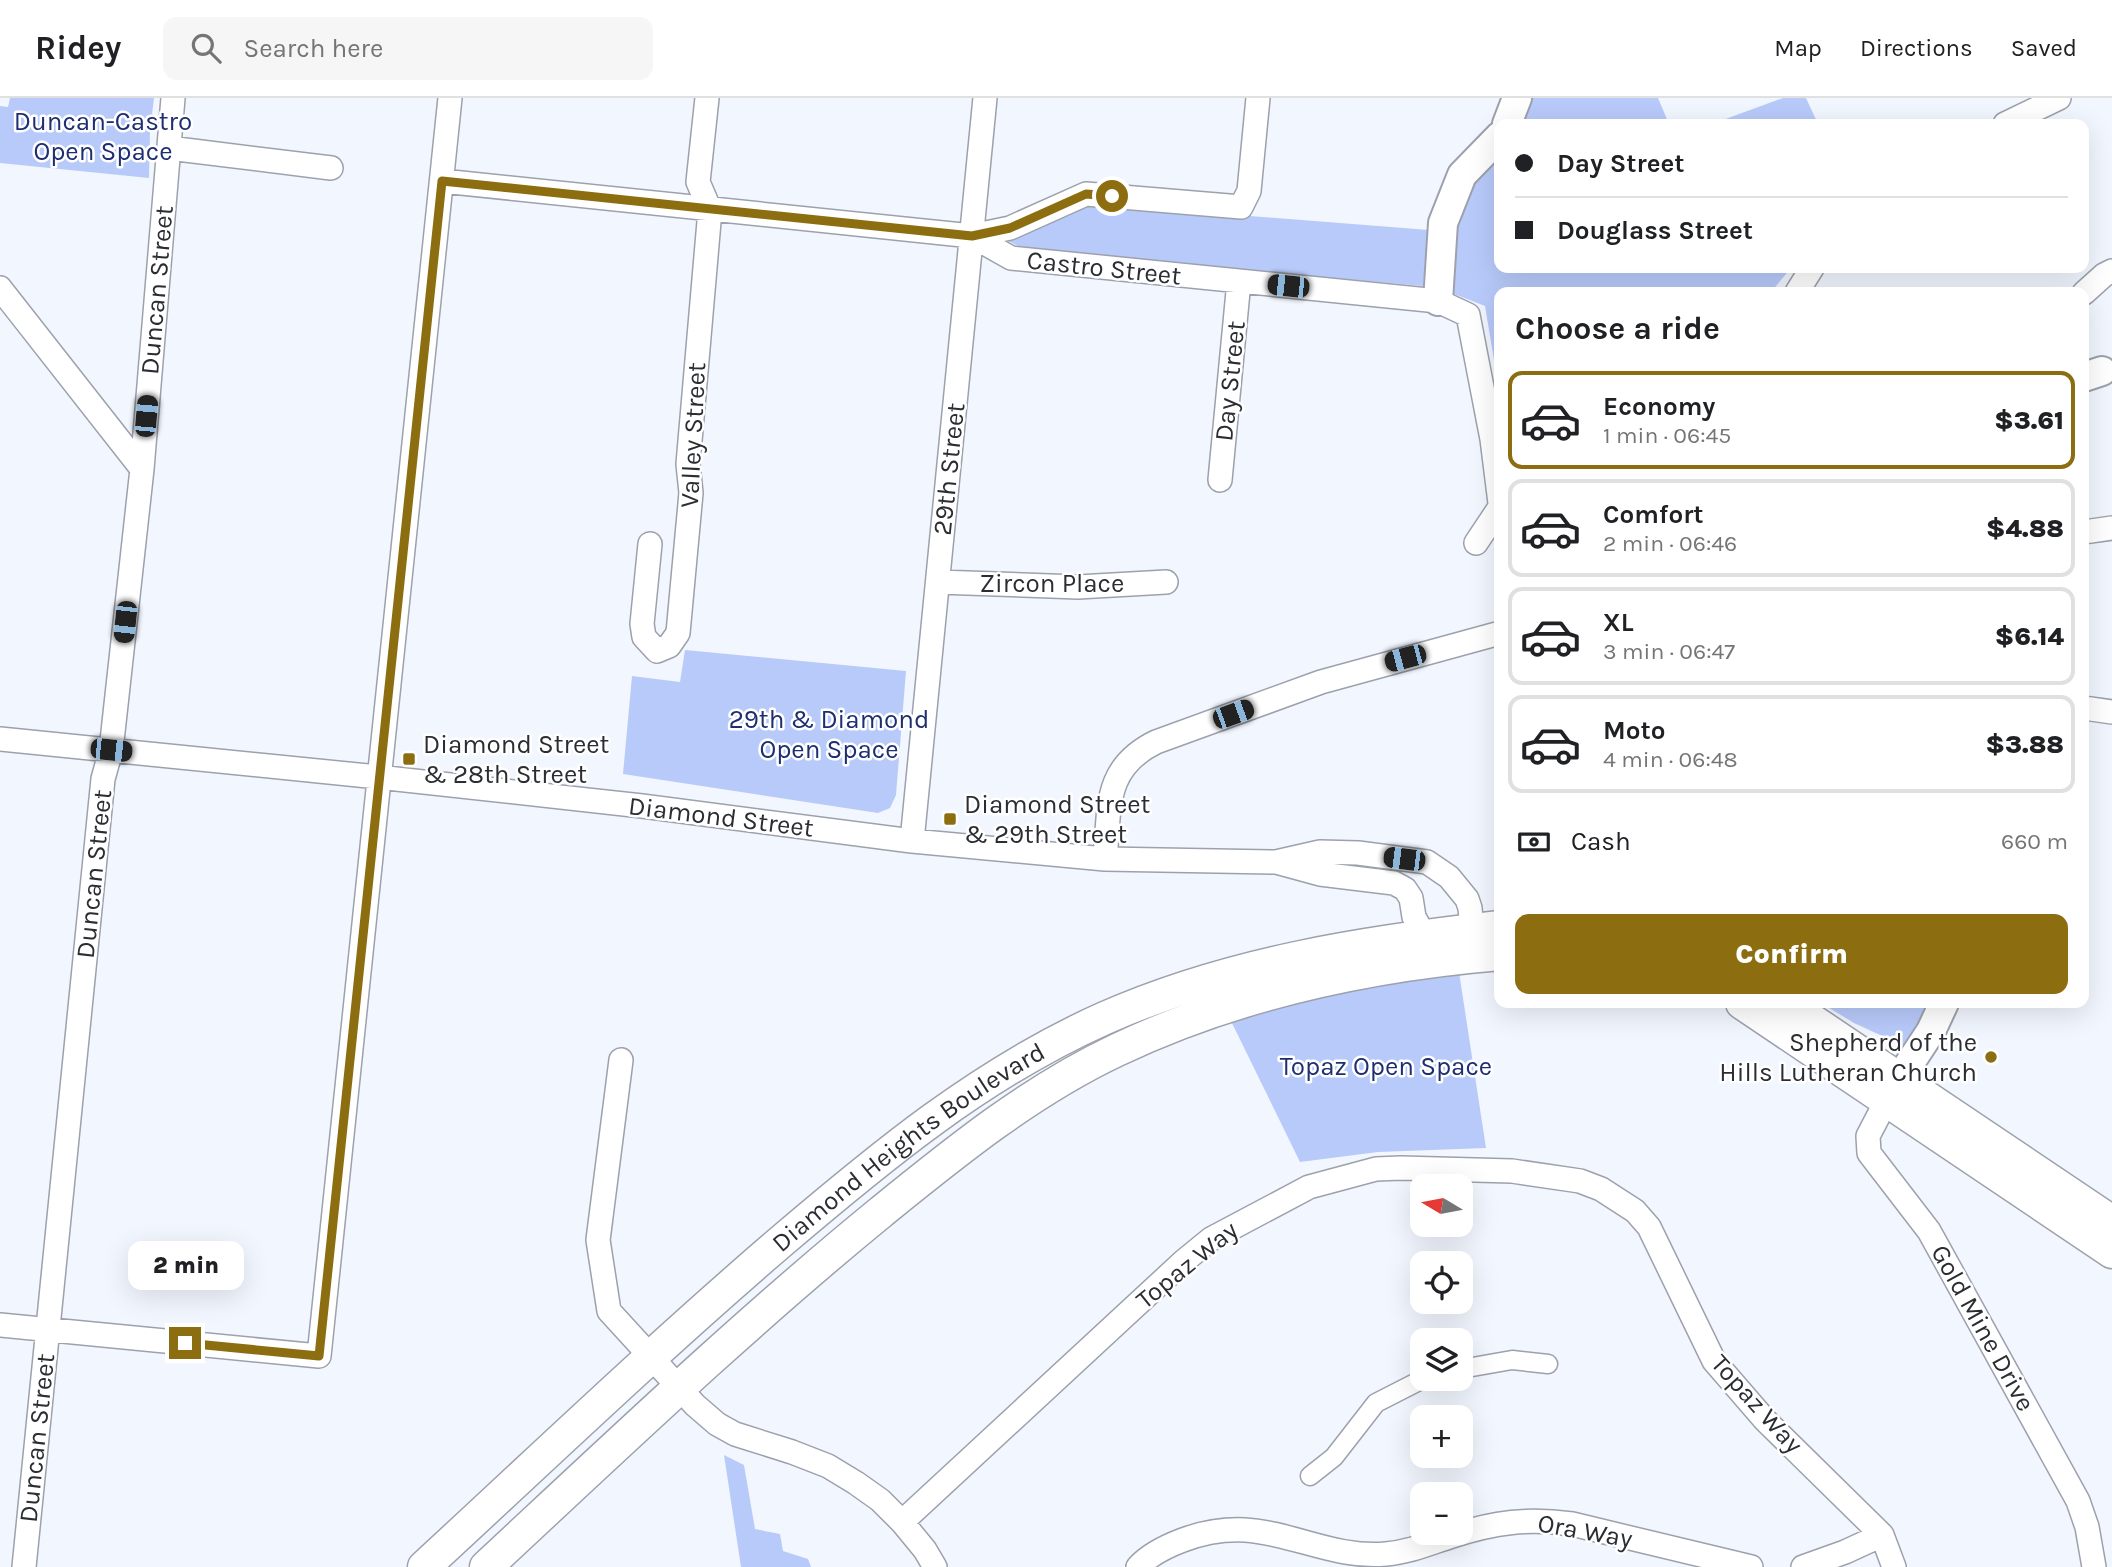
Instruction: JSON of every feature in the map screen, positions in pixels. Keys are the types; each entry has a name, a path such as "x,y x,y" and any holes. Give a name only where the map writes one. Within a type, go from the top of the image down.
{"main road":[{"name":"Diamond Heights Boulevard","path":"424,1567 650,1356 834,1196 898,1144 985,1082 1104,1019 1223,975 1299,957 1494,929"},
{"name":"Diamond Heights Boulevard","path":"486,1567 679,1387 801,1279 968,1141 1080,1069 1116,1050 1195,1017 1269,993 1345,976 1494,955"},
{"path":"1751,1008 1892,1089 2112,1222"},
{"path":"1792,1008 1892,1089 2112,1252"}],"street":[{"name":"Duncan Street","path":"24,1567 103,779 111,750 142,469 173,98"},
{"path":"0,1325 319,1356 450,98"},
{"name":"Valley Street","path":"650,544 642,624 644,637 657,651 669,646 678,633 691,493 688,464 710,210 698,182 707,98"},
{"name":"29th Street","path":"912,841 985,98"},
{"path":"972,236 1010,228 1086,194 1241,207 1249,191 1258,98"},
{"path":"2015,119 2059,98"},
{"path":"1494,142 1462,175 1443,223 1438,301 1468,315 1494,456"},
{"path":"169,148 331,168"},
{"name":"Castro Street","path":"442,181 972,236 1011,258 1438,301"},
{"path":"2089,288 2112,271"},
{"name":"Day Street","path":"1220,480 1239,281"},
{"path":"0,288 142,469"},
{"path":"1476,543 1494,514"},
{"path":"2089,531 2112,528"},
{"name":"Zircon Place","path":"938,582 1078,587 1166,582"},
{"path":"1105,859 1115,779 1125,762 1138,751 1321,682 1494,635"},
{"path":"2089,709 2112,712"},
{"name":"Diamond Street","path":"0,739 378,777 642,806 912,841 1105,859 1276,862 1320,852 1358,853 1427,862 1449,877 1467,899 1471,918 1468,931"},
{"name":"Diamond Street","path":"1276,862 1320,874 1394,883 1405,889 1411,898 1414,917 1425,937 1447,961"},
{"path":"1447,961 1468,931"},
{"path":"1892,1089 1931,1031 1942,1008"},
{"path":"621,1060 598,1240 609,1311 717,1424 735,1434 828,1466 880,1500 925,1550 935,1567"},
{"name":"Gold Mine Drive","path":"1892,1089 1868,1136 1869,1153 1929,1231 2072,1490 2087,1527 2094,1567"},
{"name":"Topaz Way","path":"902,1522 1211,1239 1309,1187 1376,1169 1512,1171 1569,1178 1601,1189 1635,1211 1649,1227 1714,1361 1765,1420 1882,1535 1894,1567"},
{"path":"1473,1367 1512,1360 1548,1364"},
{"path":"1310,1476 1334,1457 1376,1403 1410,1386"},
{"name":"Ora Way","path":"1138,1567 1144,1560 1170,1545 1194,1536 1221,1531 1257,1532 1343,1551 1385,1555 1418,1549 1452,1536 1512,1521 1544,1520 1572,1524 1751,1567"},
{"path":"1803,1567 1882,1535"}],"green space":[{"name":"Duncan-Castro Open Space","path":"10,98 154,98 149,178 0,163 0,106 8,107"},
{"path":"1521,98 1658,98 1667,119 1518,119"},
{"path":"1783,98 1806,98 1816,119 1726,119"},
{"path":"1494,165 1494,273 1787,273 1775,287 1494,287 1494,360 1485,306 1454,294 1454,229 1474,183"},
{"path":"1084,203 1429,230 1423,286 1027,251 1003,238"},
{"name":"29th & Diamond Open Space","path":"685,650 906,671 896,795 890,808 878,813 623,774 632,676 680,682"},
{"name":"Topaz Open Space","path":"1459,972 1486,1148 1378,1152 1300,1162 1229,1017 1376,981"},
{"path":"1829,1008 1929,1008 1925,1019 1904,1046 1854,1023"},
{"path":"724,1455 744,1465 755,1529 780,1534 783,1551 808,1559 811,1567 741,1567"}],"place":[{"name":"Diamond Street & 28th Street","path":"409,759"},
{"name":"Diamond Street & 29th Street","path":"950,819"},
{"name":"Shepherd of the Hills Lutheran Church","path":"1991,1057"}],"route":[{"path":"185,1343 319,1356 442,181 972,236 1010,228 1086,194 1112,196"}]}
